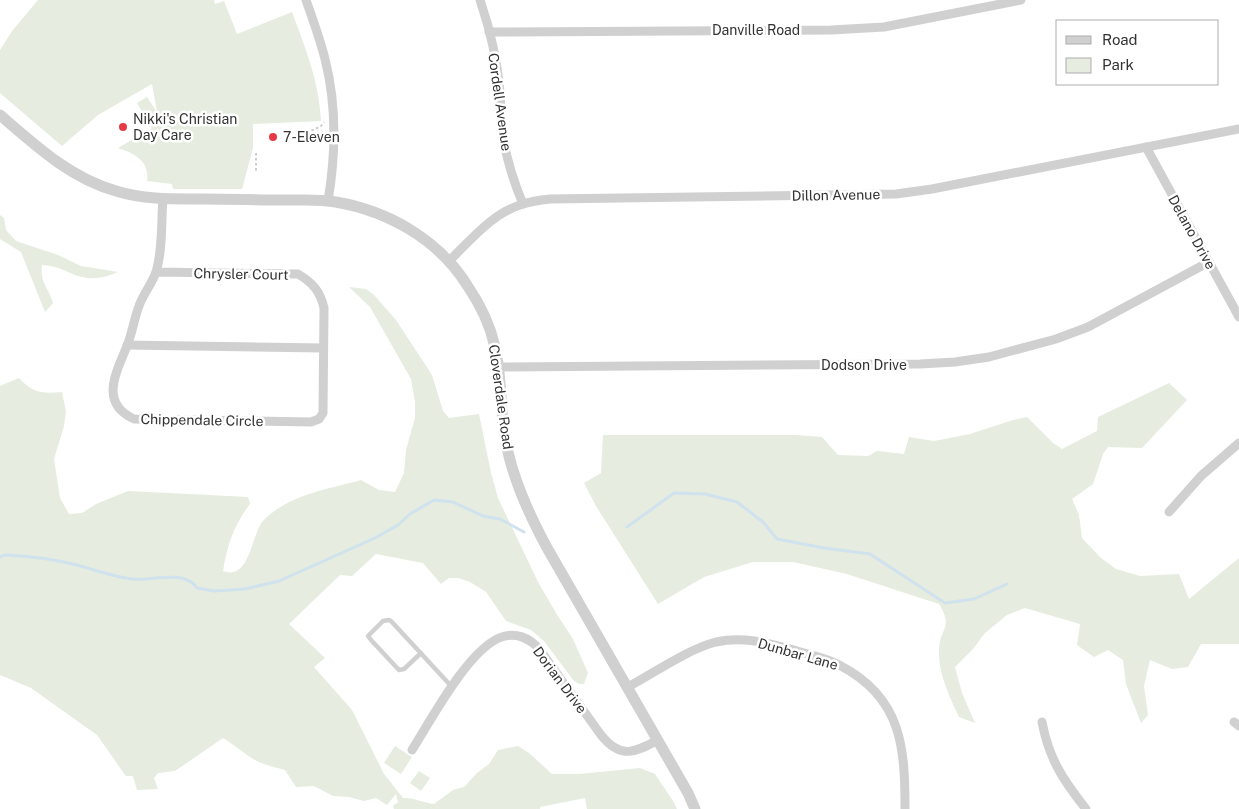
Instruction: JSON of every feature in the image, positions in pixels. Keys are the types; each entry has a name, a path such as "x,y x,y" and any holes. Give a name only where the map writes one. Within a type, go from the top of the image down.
{"street":[{"path":"306,0 326,60 333,107 335,150 328,201"},
{"name":"Cordell Avenue","path":"480,0 489,32 500,90 501,128 504,146 522,204"},
{"name":"Danville Road","path":"489,32 821,30 866,28 901,24 1021,0"},
{"name":"Cloverdale Road","path":"0,115 54,161 94,184 116,192 163,199 328,201 358,206 380,213 420,235 449,261 466,283 482,310 495,346 505,439 511,466 522,497 546,546 688,793 694,809"},
{"name":"Dillon Avenue","path":"449,261 492,219 522,204 550,199 896,194 915,192 1239,128"},
{"name":"Delano Drive","path":"1146,146 1239,317"},
{"name":"Chippendale Circle","path":"163,199 156,272 140,303 127,345 118,364 114,380 116,407 134,419 311,422 319,419 323,413"},
{"name":"Dodson Drive","path":"498,367 920,364 989,357 1048,342 1088,327 1209,262"},
{"name":"Chrysler Court","path":"156,272 298,274 308,280 321,296 324,308 323,413"},
{"path":"127,345 323,348"},
{"path":"1169,512 1201,476 1239,443"},
{"name":"Dorian Drive","path":"412,750 452,687 476,656 494,640 505,636 520,636 529,640 540,650 610,746 633,752 658,740"},
{"name":"Dunbar Lane","path":"628,687 700,648 728,640 761,641 840,665 868,685 882,701 896,725 905,769 905,809"},
{"path":"1042,722 1051,757 1058,771 1086,809"}],"lane":[{"path":"421,653 404,669 399,670 368,636 383,621 389,620 421,653 452,687"}],"path":[{"path":"307,133 321,126 326,120"},
{"path":"289,136 307,136"},
{"path":"256,153 256,172"}],"green space":[{"path":"38,0 214,0 215,4 224,1 237,34 292,12 315,79 321,121 253,124 253,148 242,189 173,189 172,184 147,181 146,169 140,159 118,148 152,128 137,103 147,97 157,112 152,84 98,115 62,146 0,93 0,50 12,31"},
{"path":"0,215 4,218 6,230 16,241 58,255 81,266 118,272 103,277 87,278 48,265 42,265 43,281 53,303 45,312 21,252 0,239"},
{"path":"349,287 366,289 374,295 396,320 432,375 443,411 449,418 479,414 498,498 538,582 573,639 588,673 584,684 574,681 544,641 531,630 506,621 486,592 470,582 458,578 449,578 441,584 423,563 376,554 352,576 340,575 289,624 325,658 314,667 352,710 384,774 403,798 411,798 434,804 453,790 464,787 477,773 489,764 498,750 518,746 529,753 552,774 579,774 640,768 655,774 677,809 587,809 585,798 540,807 540,809 394,809 393,806 398,802 396,794 387,805 376,798 364,801 349,797 333,796 314,786 296,787 285,770 254,759 223,738 175,771 158,773 154,778 158,789 137,790 133,776 126,776 97,735 31,688 0,675 0,386 19,378 33,390 49,393 62,392 66,411 64,426 54,459 60,498 69,514 82,513 96,504 128,491 248,497 250,504 235,528 223,571 232,572 239,569 249,555 263,521 284,505 309,494 361,480 379,490 395,492 404,473 406,450 415,418 415,402 411,379 370,307"},
{"path":"1169,383 1187,400 1142,448 1108,447 1103,454 1093,484 1072,499 1079,515 1082,538 1101,558 1116,569 1140,576 1179,574 1189,599 1239,558 1239,644 1201,644 1188,667 1172,669 1150,660 1144,686 1148,715 1141,723 1126,684 1123,660 1108,650 1094,657 1077,645 1080,624 1025,608 1007,615 985,633 973,649 955,667 962,693 975,723 959,717 942,676 939,649 946,623 939,604 847,574 793,562 753,562 704,577 658,604 596,506 584,483 601,473 603,435 796,435 822,437 838,455 868,456 877,451 904,454 909,437 934,441 970,434 1027,417 1053,443 1062,449 1097,431 1098,417"},
{"path":"395,746 412,757 401,774 384,763"},
{"path":"419,771 430,778 421,791 410,783"}],"waterway":[{"path":"627,527 674,493 705,494 737,502 763,522 777,539 870,554 945,603 974,599 1007,584"},
{"path":"0,557 5,555 50,559 118,577 133,579 176,577 191,582 197,588 214,591 245,589 279,581 375,538 398,525 410,514 434,500 453,502 483,516 500,519 524,532"}],"place":[{"name":"Nikki's Christian Day Care","path":"123,127"},
{"name":"7-Eleven","path":"273,137"}]}
